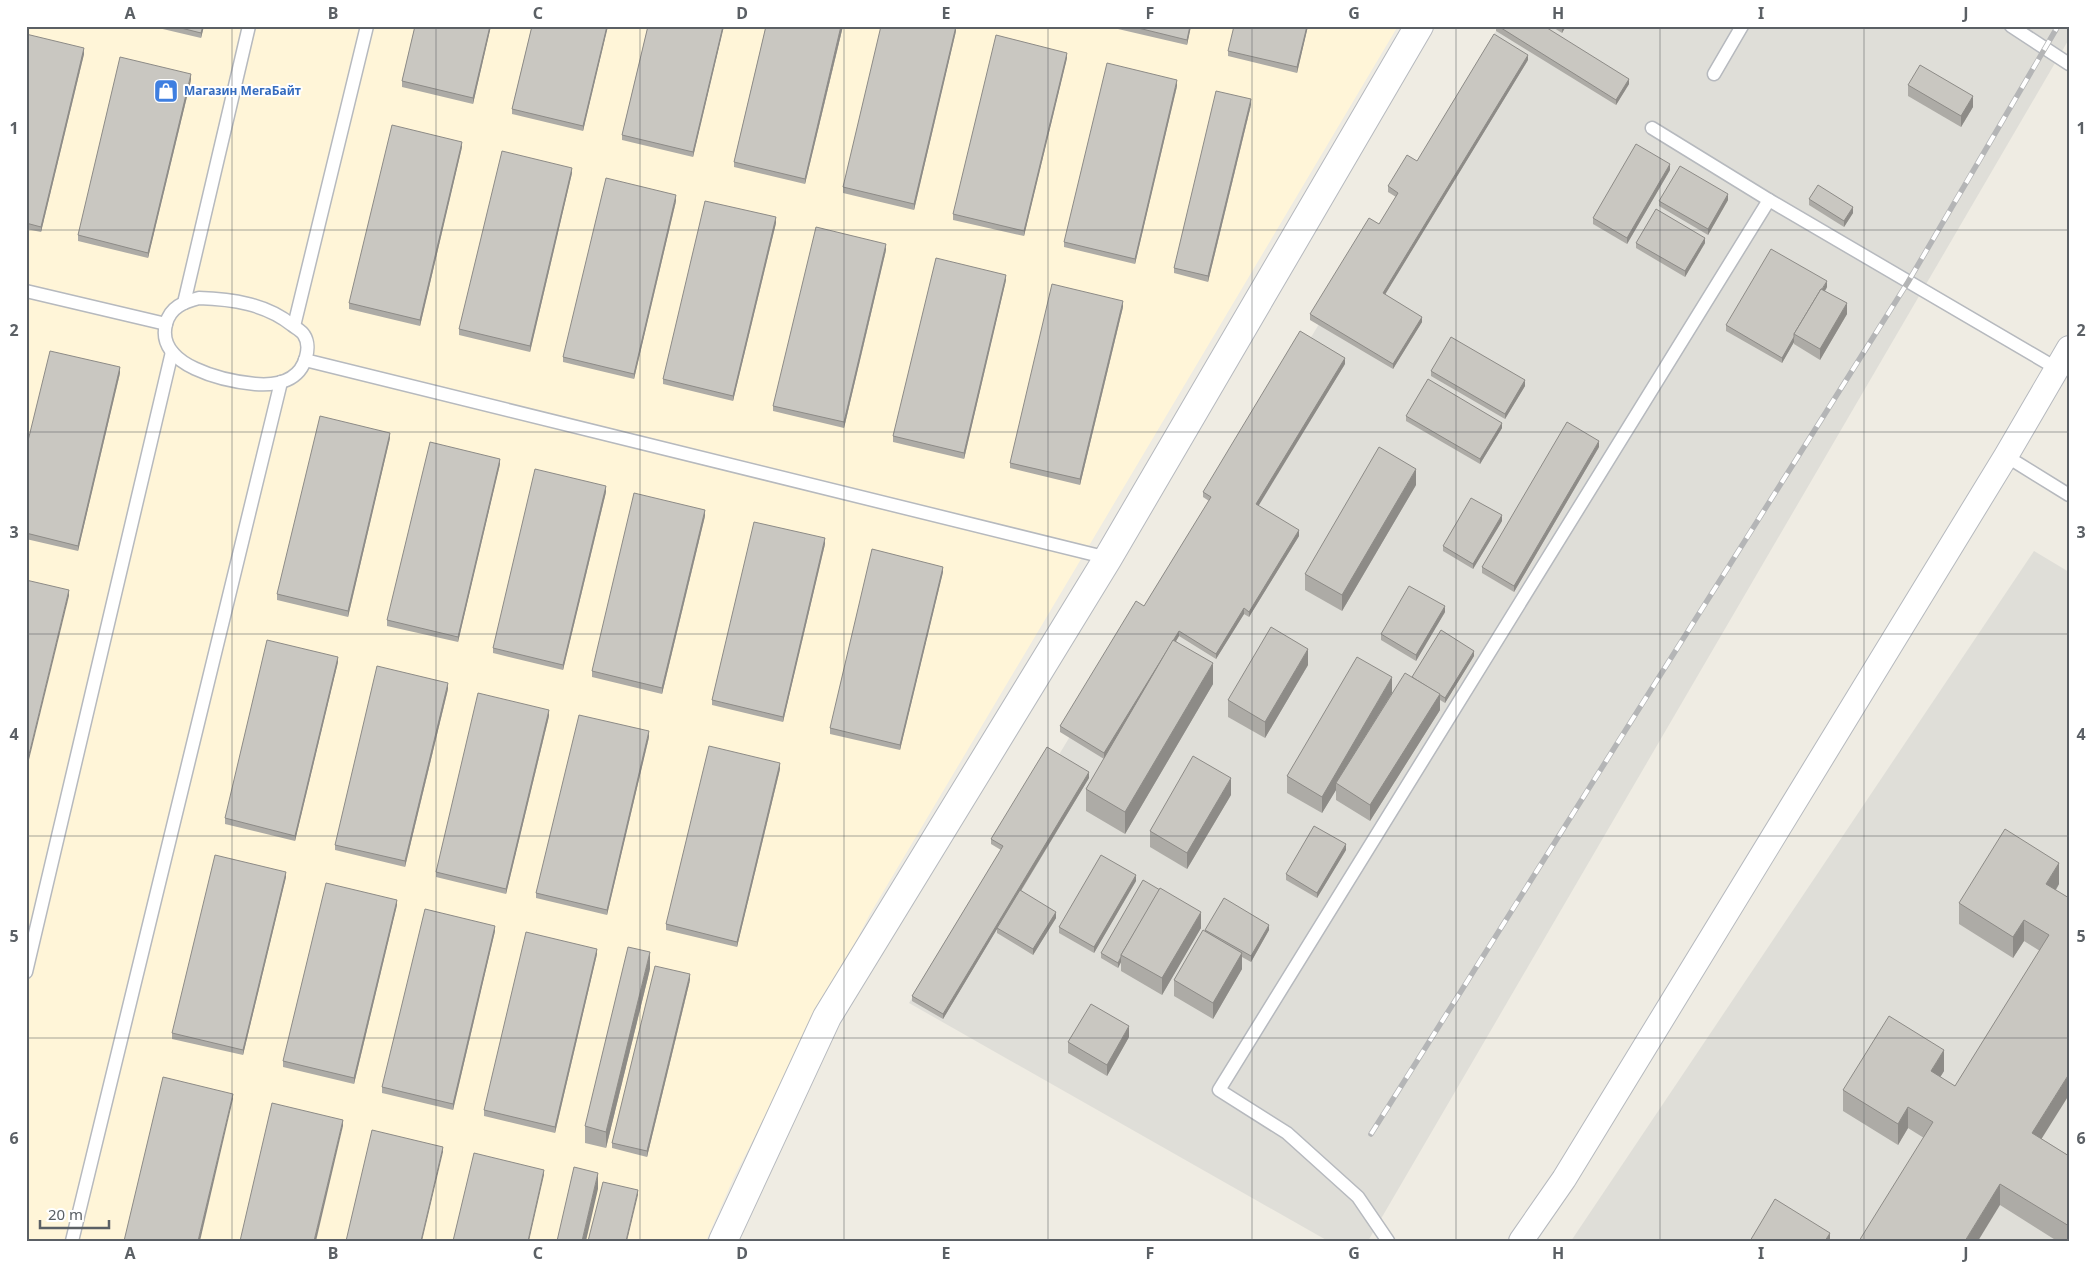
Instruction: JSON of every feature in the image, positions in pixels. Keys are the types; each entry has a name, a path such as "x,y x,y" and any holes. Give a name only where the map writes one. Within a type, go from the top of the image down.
{"street":[{"path":"723,1241 827,1017 1108,558 1419,26"},
{"path":"1521,1241 1564,1179 2006,456 2069,348"}],"lane":[{"path":"184,303 249,26"},
{"path":"294,326 367,26"},
{"path":"1714,74 1742,26"},
{"path":"2011,26 2069,64"},
{"path":"1652,128 1769,200 2056,368"},
{"path":"1388,1241 1358,1197 1288,1133 1218,1090 1769,200"},
{"path":"26,291 166,324"},
{"path":"199,298 226,299 255,305 286,320 304,334 308,350 303,368 290,379 271,384 256,384 225,379 180,360 167,348 163,332 167,318 179,304 184,303 199,298"},
{"path":"26,972 172,352"},
{"path":"305,360 1108,558"},
{"path":"72,1241 281,382"},
{"path":"2006,456 2069,495"}],"shaded area":[{"path":"26,26 1398,26 870,914 734,1177 706,1241 26,1241"},
{"path":"1499,26 2069,26 2069,39 1368,1241 1328,1241 909,1003"},
{"path":"2034,551 2069,572 2069,1241 1571,1241"}],"building":[{"path":"173,26 203,26 201,33"},
{"path":"415,26 490,26 473,98 402,81"},
{"path":"532,26 607,26 583,126 512,109"},
{"path":"648,26 723,26 693,152 622,135"},
{"path":"766,26 841,26 805,179 734,162"},
{"path":"881,26 956,26 914,204 843,187"},
{"path":"1130,26 1190,26 1187,40"},
{"path":"1234,26 1307,26 1297,67 1228,51"},
{"path":"1498,26 1544,26 1629,79 1616,100"},
{"path":"26,34 84,48 41,227 26,223"},
{"path":"1494,34 1528,55 1383,293 1422,317 1393,364 1310,314 1369,218 1379,224 1398,193 1388,186 1407,155 1417,161"},
{"path":"996,35 1067,53 1024,231 953,214"},
{"path":"120,57 191,74 148,253 78,235"},
{"path":"1107,63 1177,80 1135,259 1064,242"},
{"path":"1920,65 1973,96 1961,116 1908,85"},
{"path":"1216,91 1251,99 1208,276 1174,268"},
{"path":"392,125 462,142 420,320 349,303"},
{"path":"1636,144 1670,164 1627,238 1593,218"},
{"path":"502,151 572,168 530,346 459,329"},
{"path":"1680,166 1728,194 1708,229 1659,201"},
{"path":"606,178 676,195 634,374 563,357"},
{"path":"1818,185 1853,207 1844,221 1809,199"},
{"path":"705,201 776,217 733,396 663,379"},
{"path":"1656,209 1705,238 1685,271 1636,243"},
{"path":"816,227 886,244 844,422 773,406"},
{"path":"1771,249 1827,281 1794,334 1782,358 1726,325"},
{"path":"936,258 1006,275 964,453 893,436"},
{"path":"1052,284 1123,301 1080,479 1010,463"},
{"path":"1821,289 1847,303 1820,349 1794,334"},
{"path":"1300,331 1345,358 1256,504 1299,530 1249,612 1244,608 1216,654 1179,631 1104,753 1060,726 1136,601 1144,606 1211,497 1203,492"},
{"path":"1451,337 1525,380 1505,414 1431,371"},
{"path":"50,351 120,367 78,546 26,533 26,449"},
{"path":"1428,379 1502,423 1480,459 1406,416"},
{"path":"320,416 390,433 348,611 277,594"},
{"path":"1567,422 1599,441 1514,586 1482,567"},
{"path":"430,442 500,459 458,637 387,620"},
{"path":"1379,447 1416,469 1342,595 1305,574"},
{"path":"535,469 606,486 563,665 493,648"},
{"path":"634,493 705,510 662,688 592,671"},
{"path":"1471,498 1502,515 1473,564 1443,546"},
{"path":"754,522 825,538 783,717 712,700"},
{"path":"872,549 943,567 900,745 830,728"},
{"path":"26,580 69,590 26,767"},
{"path":"1409,586 1445,606 1416,655 1381,634"},
{"path":"1271,627 1308,649 1265,722 1228,700"},
{"path":"1441,630 1474,651 1445,698 1412,677"},
{"path":"267,640 338,657 295,836 225,818"},
{"path":"1173,640 1213,663 1125,812 1086,789"},
{"path":"1357,657 1392,677 1322,797 1287,776"},
{"path":"377,666 448,683 405,861 335,845"},
{"path":"1405,673 1440,694 1370,805 1336,783"},
{"path":"478,693 549,710 506,889 436,872"},
{"path":"579,715 649,731 607,910 536,893"},
{"path":"709,746 780,763 737,942 666,924"},
{"path":"1047,747 1089,772 943,1014 912,996 1003,846 991,839"},
{"path":"1193,756 1231,778 1187,853 1150,831"},
{"path":"1314,826 1346,844 1317,893 1286,874"},
{"path":"2005,829 2059,863 2046,884 2069,898 2069,1074 2032,1133 2069,1156 2069,1226 2000,1184 1965,1241 1859,1241 1933,1122 1908,1107 1898,1124 1843,1090 1889,1016 1944,1050 1931,1071 1955,1086 2049,935 2024,920 2013,937 1959,903"},
{"path":"215,855 286,872 243,1050 172,1033"},
{"path":"1101,855 1136,875 1094,947 1059,927"},
{"path":"1143,880 1160,890 1118,963 1101,953"},
{"path":"326,883 397,900 354,1078 283,1061"},
{"path":"1160,888 1201,912 1162,978 1121,955"},
{"path":"1020,890 1056,912 1033,949 997,928"},
{"path":"1224,898 1269,925 1251,956 1205,930"},
{"path":"425,909 495,926 453,1104 382,1087"},
{"path":"1203,930 1242,953 1213,1003 1174,980"},
{"path":"526,932 597,949 555,1127 484,1110"},
{"path":"628,947 650,952 606,1132 585,1126"},
{"path":"655,966 690,974 647,1151 612,1143"},
{"path":"1091,1004 1129,1026 1107,1065 1068,1042"},
{"path":"163,1077 233,1094 198,1241 124,1241"},
{"path":"272,1103 343,1120 314,1241 240,1241"},
{"path":"372,1130 443,1147 421,1241 346,1241"},
{"path":"474,1153 544,1170 528,1241 453,1241"},
{"path":"574,1167 598,1173 582,1241 557,1241"},
{"path":"603,1182 638,1190 626,1241 588,1241"},
{"path":"1775,1199 1830,1233 1825,1241 1750,1241"}],"railway":[{"path":"1371,1134 1908,282 2058,26"}],"place":[{"name":"Магазин МегаБайт","path":"166,91"}]}
